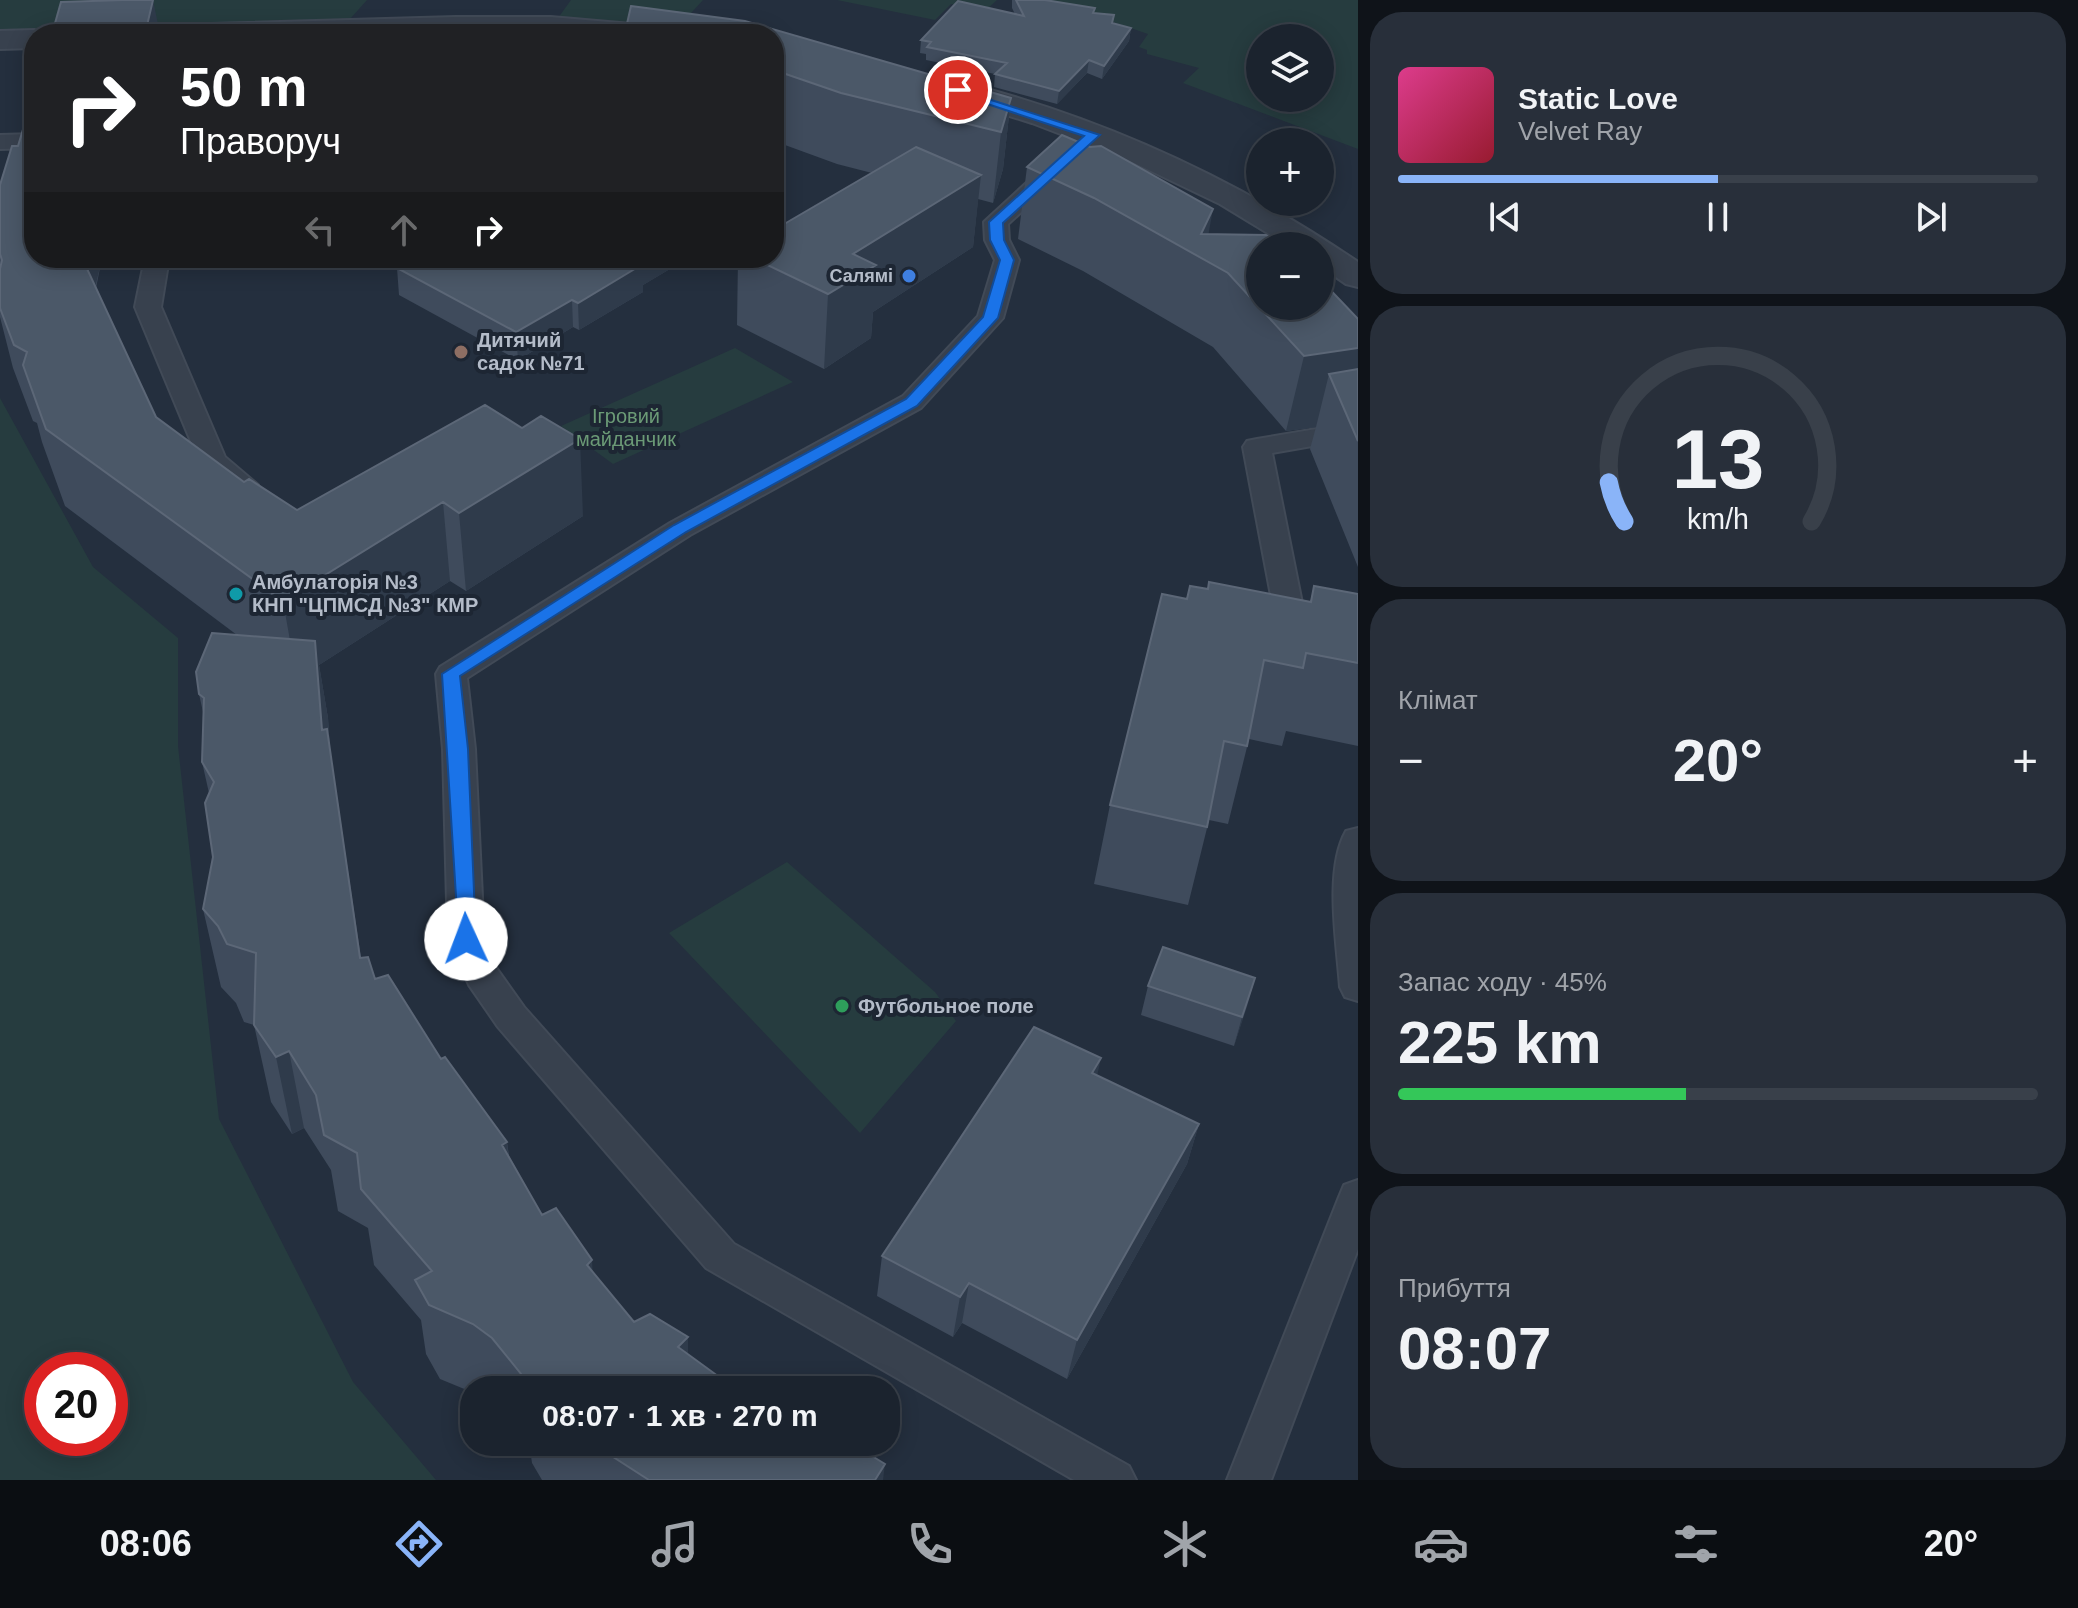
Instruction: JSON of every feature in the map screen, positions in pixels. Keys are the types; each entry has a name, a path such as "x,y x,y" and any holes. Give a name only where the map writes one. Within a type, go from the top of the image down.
{"street":[{"path":"0,40 24,39"},
{"path":"930,84 1093,135 1212,190 1287,232"},
{"path":"1334,261 1358,277"}],"lane":[{"path":"1093,135 996,222 997,240 1007,260 990,318 912,402 680,529 451,674 459,749 466,939 482,975 511,1017 720,1256 1114,1480"},
{"path":"0,142 24,141"},
{"path":"155,268 148,307 213,461 262,498"},
{"path":"1294,638 1257,447 1358,430"},
{"path":"1358,840 1351,891 1358,987"},
{"path":"1249,1480 1358,1197"}],"green space":[{"path":"0,0 367,0 350,19 225,24 24,24 24,32 0,33"},
{"path":"571,0 703,0 681,24 606,24 558,18"},
{"path":"837,0 997,0 984,12 951,4 935,20"},
{"path":"1049,0 1358,0 1358,149 1334,140 1334,128 1302,128 1260,112 1334,112 1334,24 1246,24 1246,107 1183,83 1199,68 1147,54 1147,50 1139,47 1148,34"},
{"name":"Ігровий майданчик","path":"735,348 793,382 613,464 561,426"},
{"path":"0,398 93,567 178,638 178,746 219,1119 353,1382 436,1480 0,1480"},
{"name":"Футбольное поле","path":"787,862 935,992 956,1021 860,1133 669,933"}],"building":[{"path":"153,0 147,24 55,24 61,2"},
{"path":"1016,0 1045,0 1095,8 1093,13 1114,15 1112,23 1131,28 1104,66 1089,60 1059,91 995,74 1007,63 927,47 931,42 921,40 958,1 1024,16"},
{"path":"631,6 755,24 627,24"},
{"path":"784,32 1011,98 1001,132 841,93 784,73"},
{"path":"24,126 24,268 87,268 156,417 244,482 249,479 297,510 485,405 522,428 541,416 580,439 459,513 443,502 283,601 46,429 23,365 27,352 14,345 0,308 0,185 12,146 18,146"},
{"path":"1062,135 1090,147 1101,146 1213,209 1201,234 1246,235 1246,293 1228,273 1094,198 1027,167"},
{"path":"916,147 981,175 853,254 876,265 828,294 774,268 784,268 784,224"},
{"path":"397,268 636,268 578,303 572,300 516,332"},
{"path":"1334,294 1358,319 1358,348 1304,356 1271,320 1334,320"},
{"path":"1358,369 1358,441 1329,374"},
{"path":"1209,582 1311,602 1314,586 1358,594 1358,663 1306,653 1303,668 1264,660 1247,746 1224,741 1207,827 1110,805 1162,594 1187,599 1190,586 1208,589"},
{"path":"212,633 315,641 322,730 327,729 360,958 368,957 375,979 388,975 441,1059 445,1057 507,1142 502,1145 542,1215 556,1208 592,1260 587,1265 634,1322 650,1314 688,1337 678,1347 718,1376 523,1376 492,1338 473,1324 429,1305 415,1280 432,1271 361,1189 357,1153 324,1135 316,1095 289,1051 276,1057 254,1025 256,953 227,944 218,926 203,909 213,857 205,803 214,782 202,762 204,698 199,694 196,672"},
{"path":"1163,947 1255,978 1242,1017 1148,986"},
{"path":"1034,1027 1101,1058 1092,1073 1199,1124 1077,1340 969,1283 960,1297 882,1256"},
{"path":"612,1456 872,1456 885,1464 875,1480 649,1480"}],"place":[{"name":"Салямі","path":"909,276"},
{"name":"Дитячий садок №71","path":"461,352"},
{"name":"Амбулаторія №3 КНП \"ЦПМСД №3\" КМР","path":"236,594"},
{"name":"Футбольное поле","path":"842,1006"}],"route":[{"path":"466,939 459,749 451,674 680,529 912,402 990,318 1007,260 997,240 996,222 1093,135 958,90"}]}
